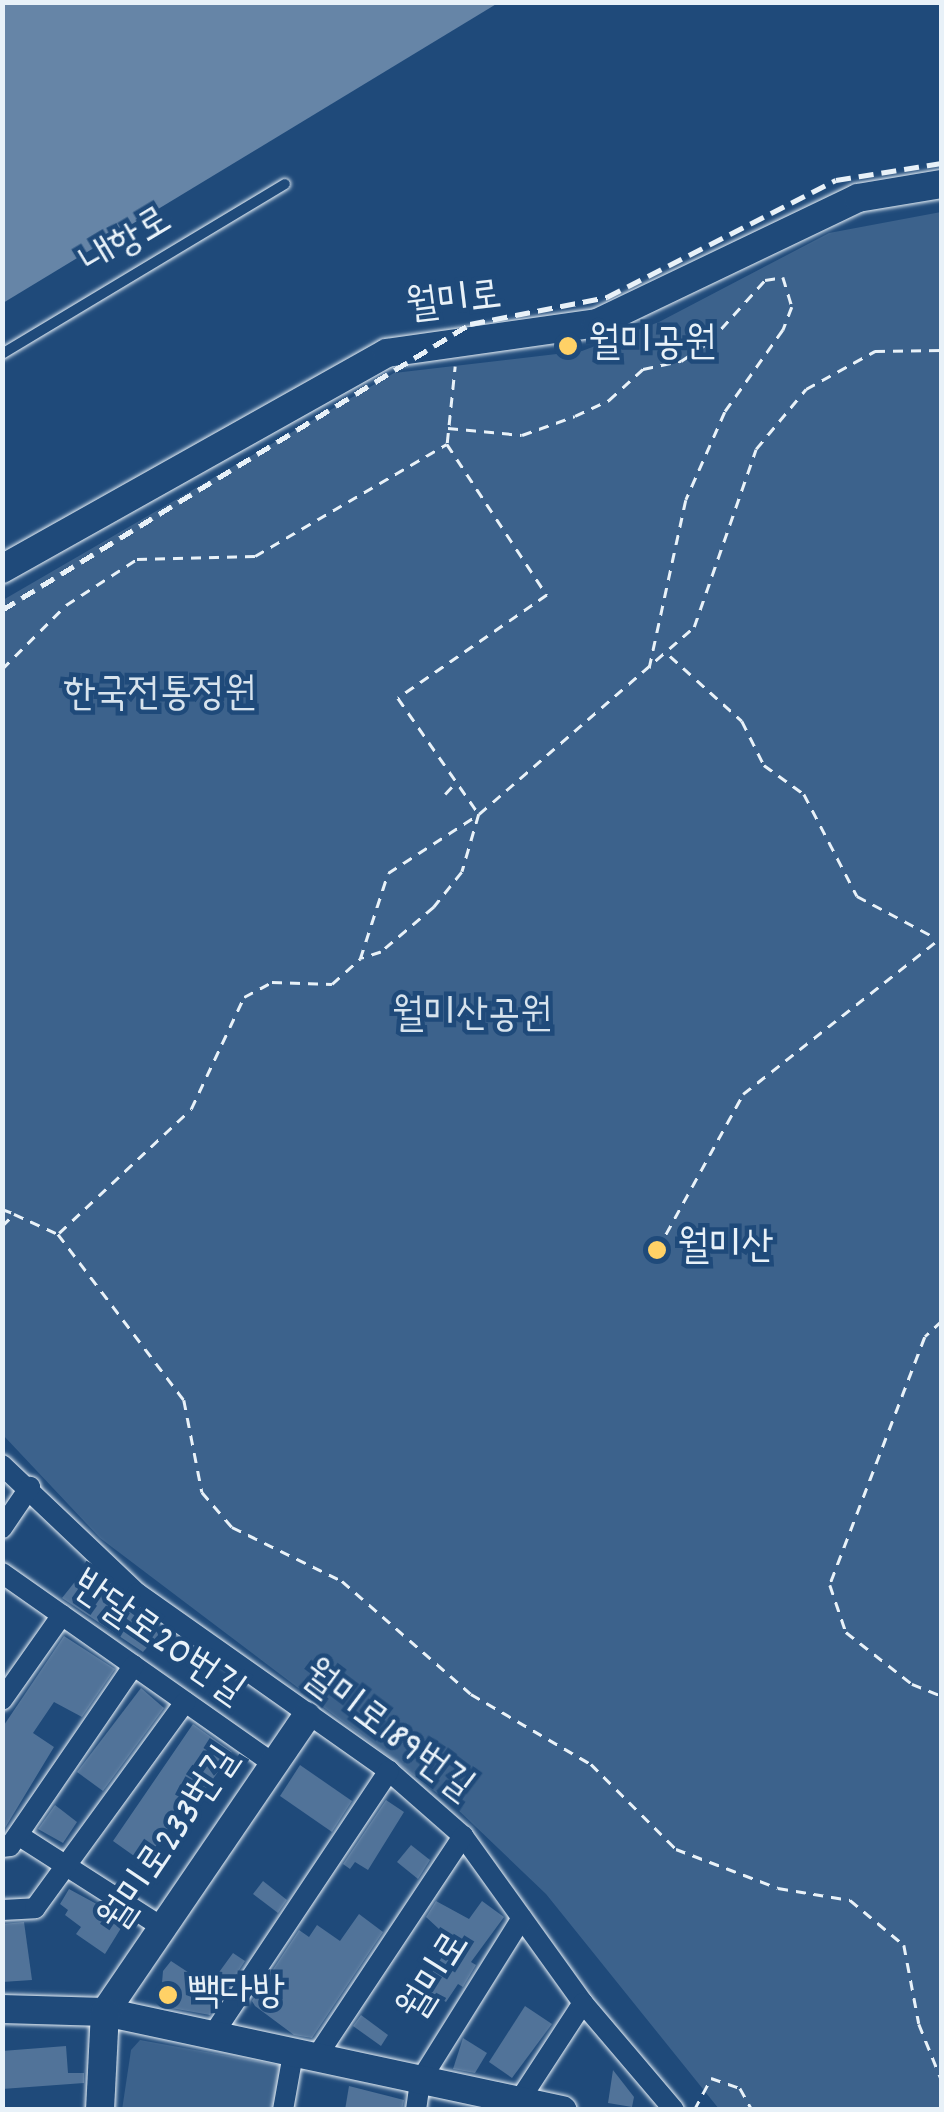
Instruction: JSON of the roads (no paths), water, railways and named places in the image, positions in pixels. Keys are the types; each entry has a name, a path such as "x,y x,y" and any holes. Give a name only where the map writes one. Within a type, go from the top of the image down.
{"main road":[{"name":"월미로","path":"2,569 373,360 457,343 598,323 858,198 942,184"},
{"name":"월미로233번길","path":"106,2012 307,1716"},
{"name":"월미로","path":"2,2009 106,2012 563,2110"},
{"path":"100,2110 106,2012"}],"street":[{"name":"월미로189번길","path":"2,1465 30,1487 137,1593 390,1771 463,1836 583,2004 674,2110"},
{"path":"2,1528 30,1487"},
{"name":"반달로20번길","path":"2,1573 272,1763"},
{"path":"2,1700 62,1615"},
{"path":"134,1666 10,1841 66,1866 162,1927"},
{"path":"2,1910 35,1908 186,1702"},
{"path":"212,2036 390,1771"},
{"path":"283,2110 304,2057 463,1836"},
{"name":"월미로","path":"420,2080 522,1918"},
{"path":"518,2100 583,2004"},
{"path":"416,2110 420,2080"}],"lane":[{"name":"내항로","path":"2,354 284,184"}],"railway":[{"path":"2,610 470,324 607,297 836,180 942,163"}],"place":[{"name":"월미공원","path":"568,346"},
{"name":"월미산","path":"657,1250"},
{"name":"빽다방","path":"168,1995"}],"park label":[{"name":"한국전통정원","path":"160,697"},
{"name":"월미산공원","path":"472,1018"}]}
